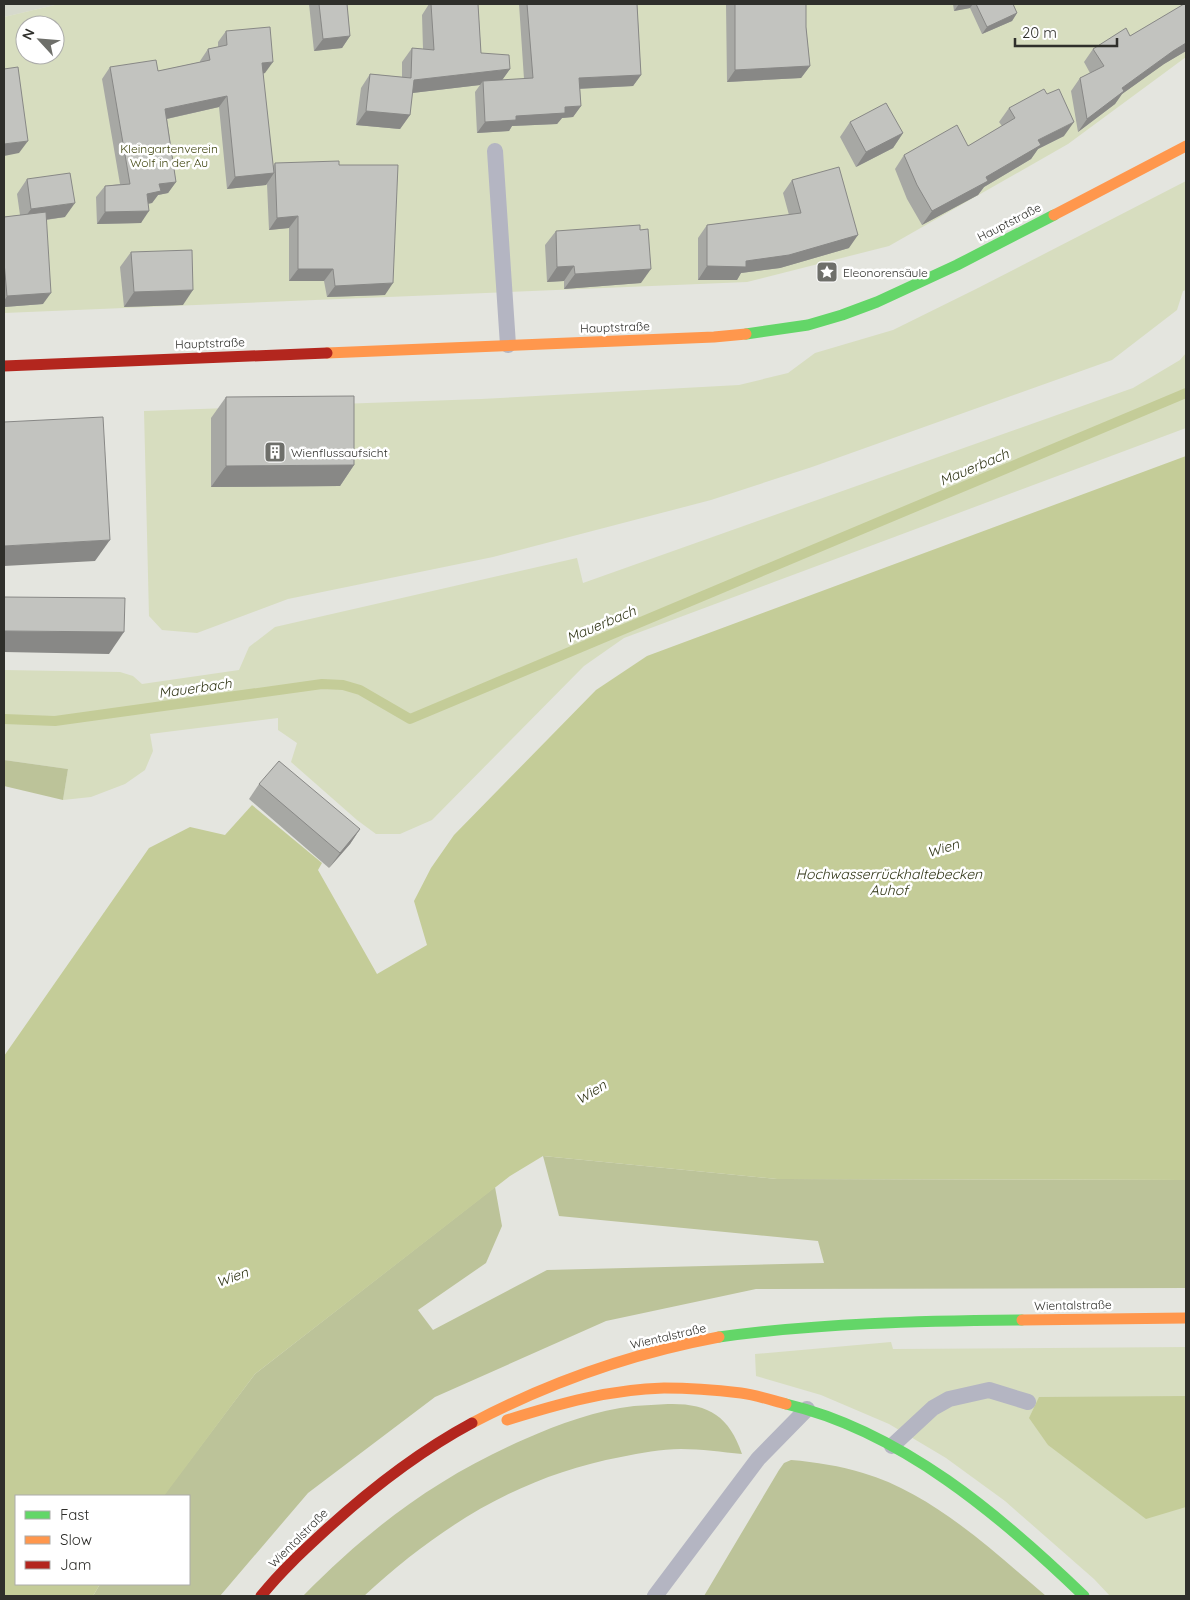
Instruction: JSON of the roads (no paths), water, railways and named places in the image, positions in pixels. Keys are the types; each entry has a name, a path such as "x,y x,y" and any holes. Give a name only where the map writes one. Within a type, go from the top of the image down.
{"main road":[{"name":"Hauptstraße","path":"4,366 714,337 768,332 808,325 842,315 912,287 1186,146"},
{"name":"Wientalstraße","path":"260,1596 344,1512 388,1477 432,1446 510,1402 591,1369 681,1344 782,1329 914,1321 1186,1318"},
{"path":"432,1446 519,1416 596,1396 638,1390 685,1388 732,1392 807,1409 861,1430 926,1465 958,1486 1005,1522 1049,1560 1084,1596"}],"lane":[{"path":"495,151 508,345"},
{"path":"892,1446 933,1408 949,1399 989,1390 1028,1402"},
{"path":"655,1596 758,1459 807,1409"}],"water":[{"name":"Hochwasserrückhaltebecken Auhof","path":"1186,456 1186,1180 777,1179 543,1156 510,1176 255,1374 165,1495 15,1495 15,1585 99,1585 93,1596 4,1596 4,1056 149,848 190,827 225,835 252,805 322,863 318,870 377,974 427,945 414,901 431,868 454,835 596,690 647,656"},
{"path":"1186,1396 1186,1507 1146,1519 1048,1445 1029,1418 1039,1397"}],"waterway":[{"name":"Mauerbach","path":"4,719 55,721 322,684 343,685 360,690 410,719 1186,393"}],"place":[{"name":"Eleonorensäule","path":"827,272"},
{"name":"Wienflussaufsicht","path":"275,452"}],"park label":[{"name":"Kleingartenverein Wolf in der Au","path":"169,155"}],"water label":[{"name":"Wien","path":"943,848"},
{"name":"Wien","path":"591,1092"},
{"name":"Wien","path":"232,1277"}]}
